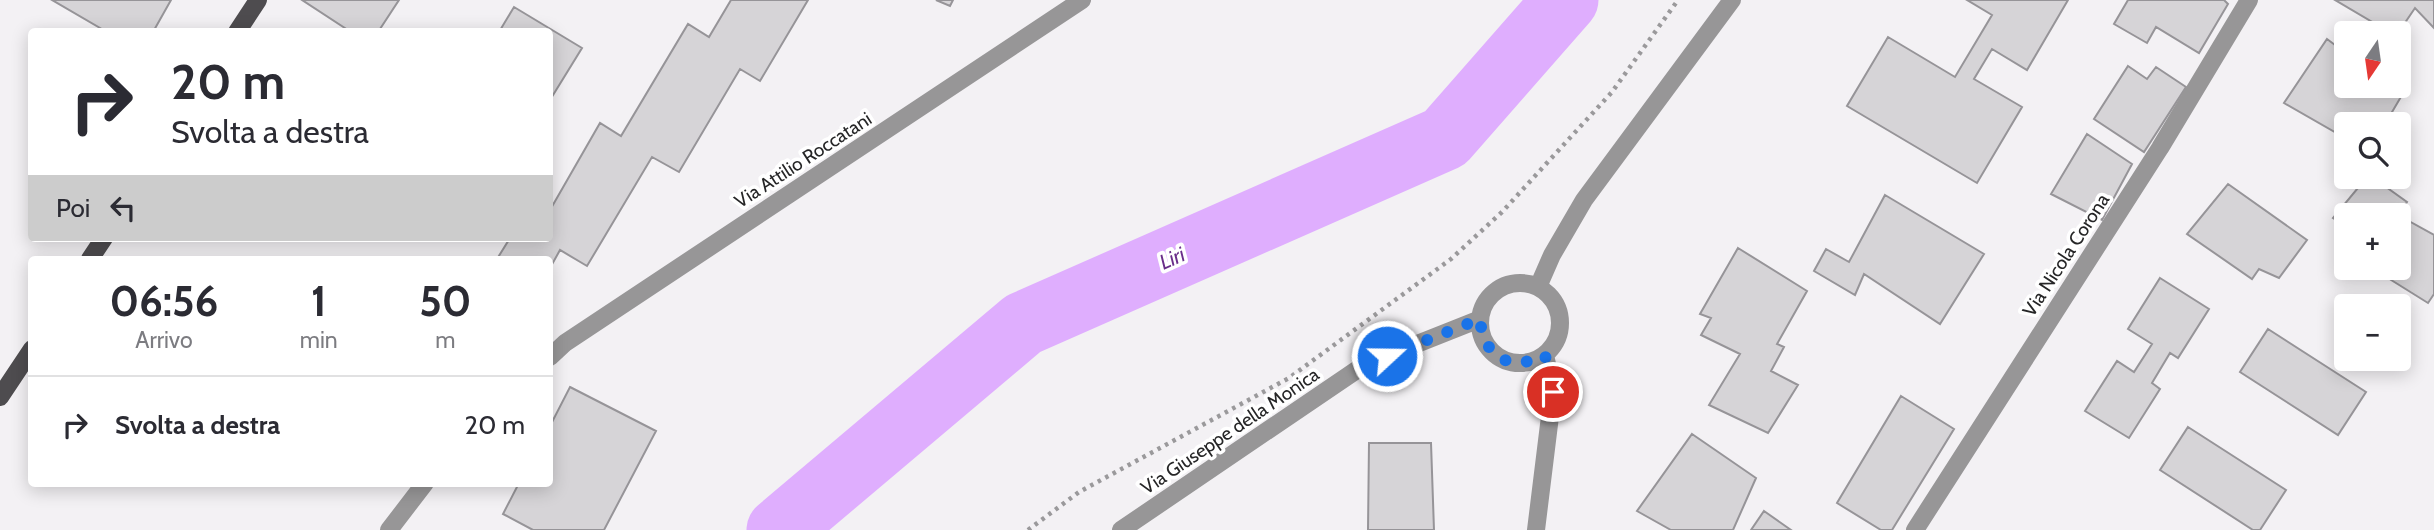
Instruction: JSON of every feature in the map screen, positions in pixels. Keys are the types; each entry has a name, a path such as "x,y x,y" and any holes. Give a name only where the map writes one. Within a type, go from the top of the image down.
{"main road":[{"path":"240,28 258,0"},
{"path":"0,397 28,355"}],"street":[{"name":"Via Attilio Roccatani","path":"553,354 565,343 1082,0"},
{"path":"1538,287 1552,255 1584,200 1732,0"},
{"name":"Via Nicola Corona","path":"1914,530 2160,148 2249,0"},
{"path":"1513,283 1538,287 1549,295 1557,306 1559,332 1554,345 1545,355 1533,361 1506,361 1486,344 1481,332 1483,306 1500,288 1513,283"},
{"name":"Via Giuseppe della Monica","path":"1121,530 1364,365 1480,319"},
{"path":"1536,530 1553,392 1545,355"},
{"path":"389,530 422,487"}],"path":[{"path":"1028,530 1079,492 1289,378 1451,259 1502,212 1612,92 1678,0"}],"building":[{"path":"52,0 171,0 155,28 100,28"},
{"path":"302,0 399,0 381,28 345,28"},
{"path":"731,0 808,0 760,81 740,69 679,172 652,157 587,266 560,250 553,263 553,256 499,256 508,242 553,242 553,205 600,123 621,136 688,24 709,37"},
{"path":"936,0 953,0 950,6"},
{"path":"1967,0 2068,0 2027,70 1992,49 1974,79 2022,107 1977,183 1847,106 1888,37 1955,77 1992,15"},
{"path":"2128,0 2224,0 2228,4 2199,53 2156,27 2147,43 2114,24"},
{"path":"2335,0 2434,0 2434,28 2415,8 2406,21 2371,21"},
{"path":"514,7 549,28 501,28"},
{"path":"553,31 582,48 553,95"},
{"path":"2327,39 2334,44 2334,98 2400,98 2392,112 2334,112 2334,132 2284,103"},
{"path":"2128,66 2147,79 2156,67 2186,87 2144,152 2094,119"},
{"path":"2087,134 2132,164 2102,220 2051,194"},
{"path":"2228,184 2307,240 2279,278 2259,269 2252,279 2187,234"},
{"path":"2357,189 2389,189 2407,202 2406,203 2345,203"},
{"path":"1885,195 1984,254 1940,324 1864,274 1855,295 1814,271 1826,249 1849,262"},
{"path":"2411,223 2434,235 2434,294 2428,303 2391,280 2411,280"},
{"path":"1738,248 1807,291 1777,344 1784,347 1771,371 1798,385 1768,433 1709,405 1740,354 1701,335 1711,318 1700,314"},
{"path":"2160,278 2209,309 2178,358 2170,353 2152,383 2160,389 2129,438 2085,411 2117,361 2134,372 2152,344 2128,329"},
{"path":"2268,329 2366,392 2338,435 2240,372"},
{"path":"570,387 656,431 604,530 533,530 503,514 517,487 553,487 553,420"},
{"path":"1901,396 1954,429 1892,530 1881,530 1837,503"},
{"path":"2188,427 2286,490 2260,530 2253,530 2160,470"},
{"path":"1692,434 1756,478 1733,530 1671,530 1637,511"},
{"path":"1369,443 1431,443 1434,530 1368,530"},
{"path":"1764,511 1791,530 1751,530"}],"waterway":[{"name":"Liri","path":"779,530 1023,324 1445,138 1566,0"}],"route":[{"path":"1387,356 1480,319 1486,344 1506,361 1533,361 1545,355 1553,392"}]}
